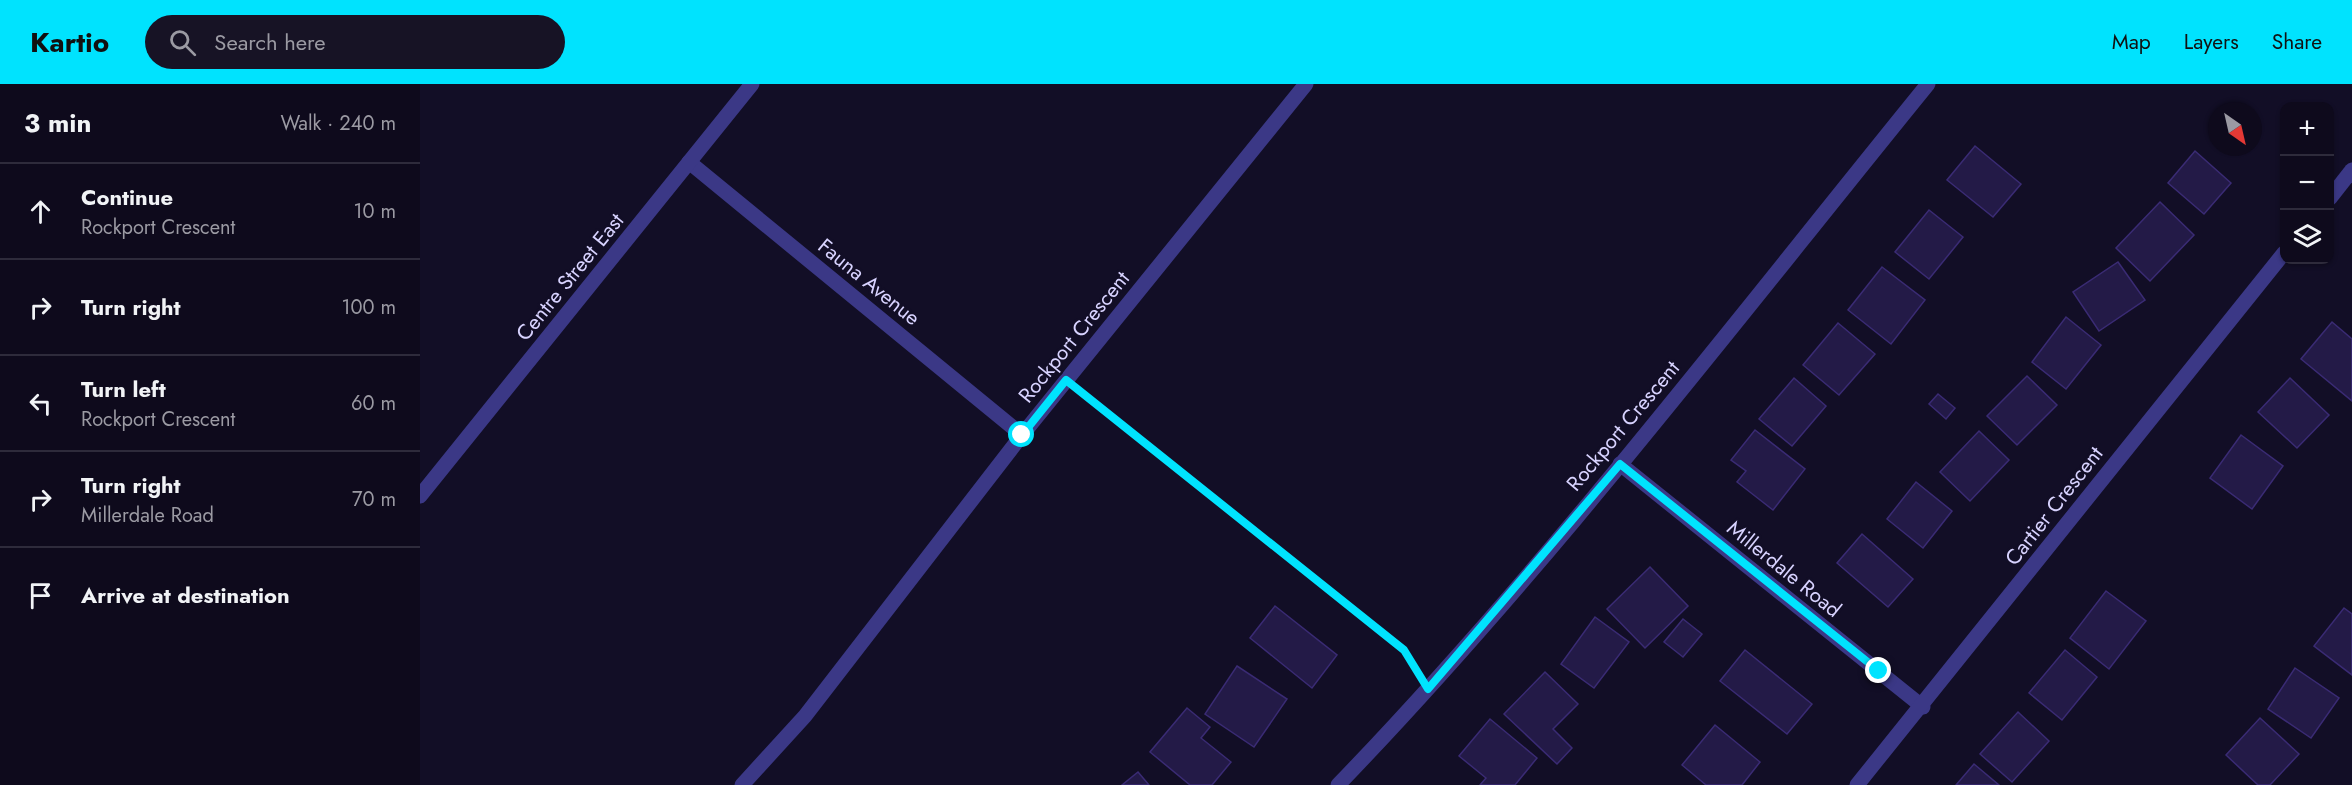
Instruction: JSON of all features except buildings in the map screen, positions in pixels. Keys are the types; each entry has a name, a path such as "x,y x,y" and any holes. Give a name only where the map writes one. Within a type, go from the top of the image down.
{"street":[{"name":"Centre Street East","path":"420,496 752,84"},
{"name":"Rockport Crescent","path":"742,785 805,716 1022,435 1306,84"},
{"name":"Rockport Crescent","path":"1338,785 1428,689 1620,464 1928,84"},
{"name":"Fauna Avenue","path":"689,162 1022,435"},
{"path":"2334,193 2352,170"},
{"name":"Cartier Crescent","path":"1857,785 1923,706 2185,374 2280,258"},
{"name":"Millerdale Road","path":"1620,464 1923,706"}],"path":[{"path":"1066,380 1404,650 1428,689"}],"route":[{"path":"1022,435 1066,380 1404,650 1428,689 1620,464 1879,671"}]}
